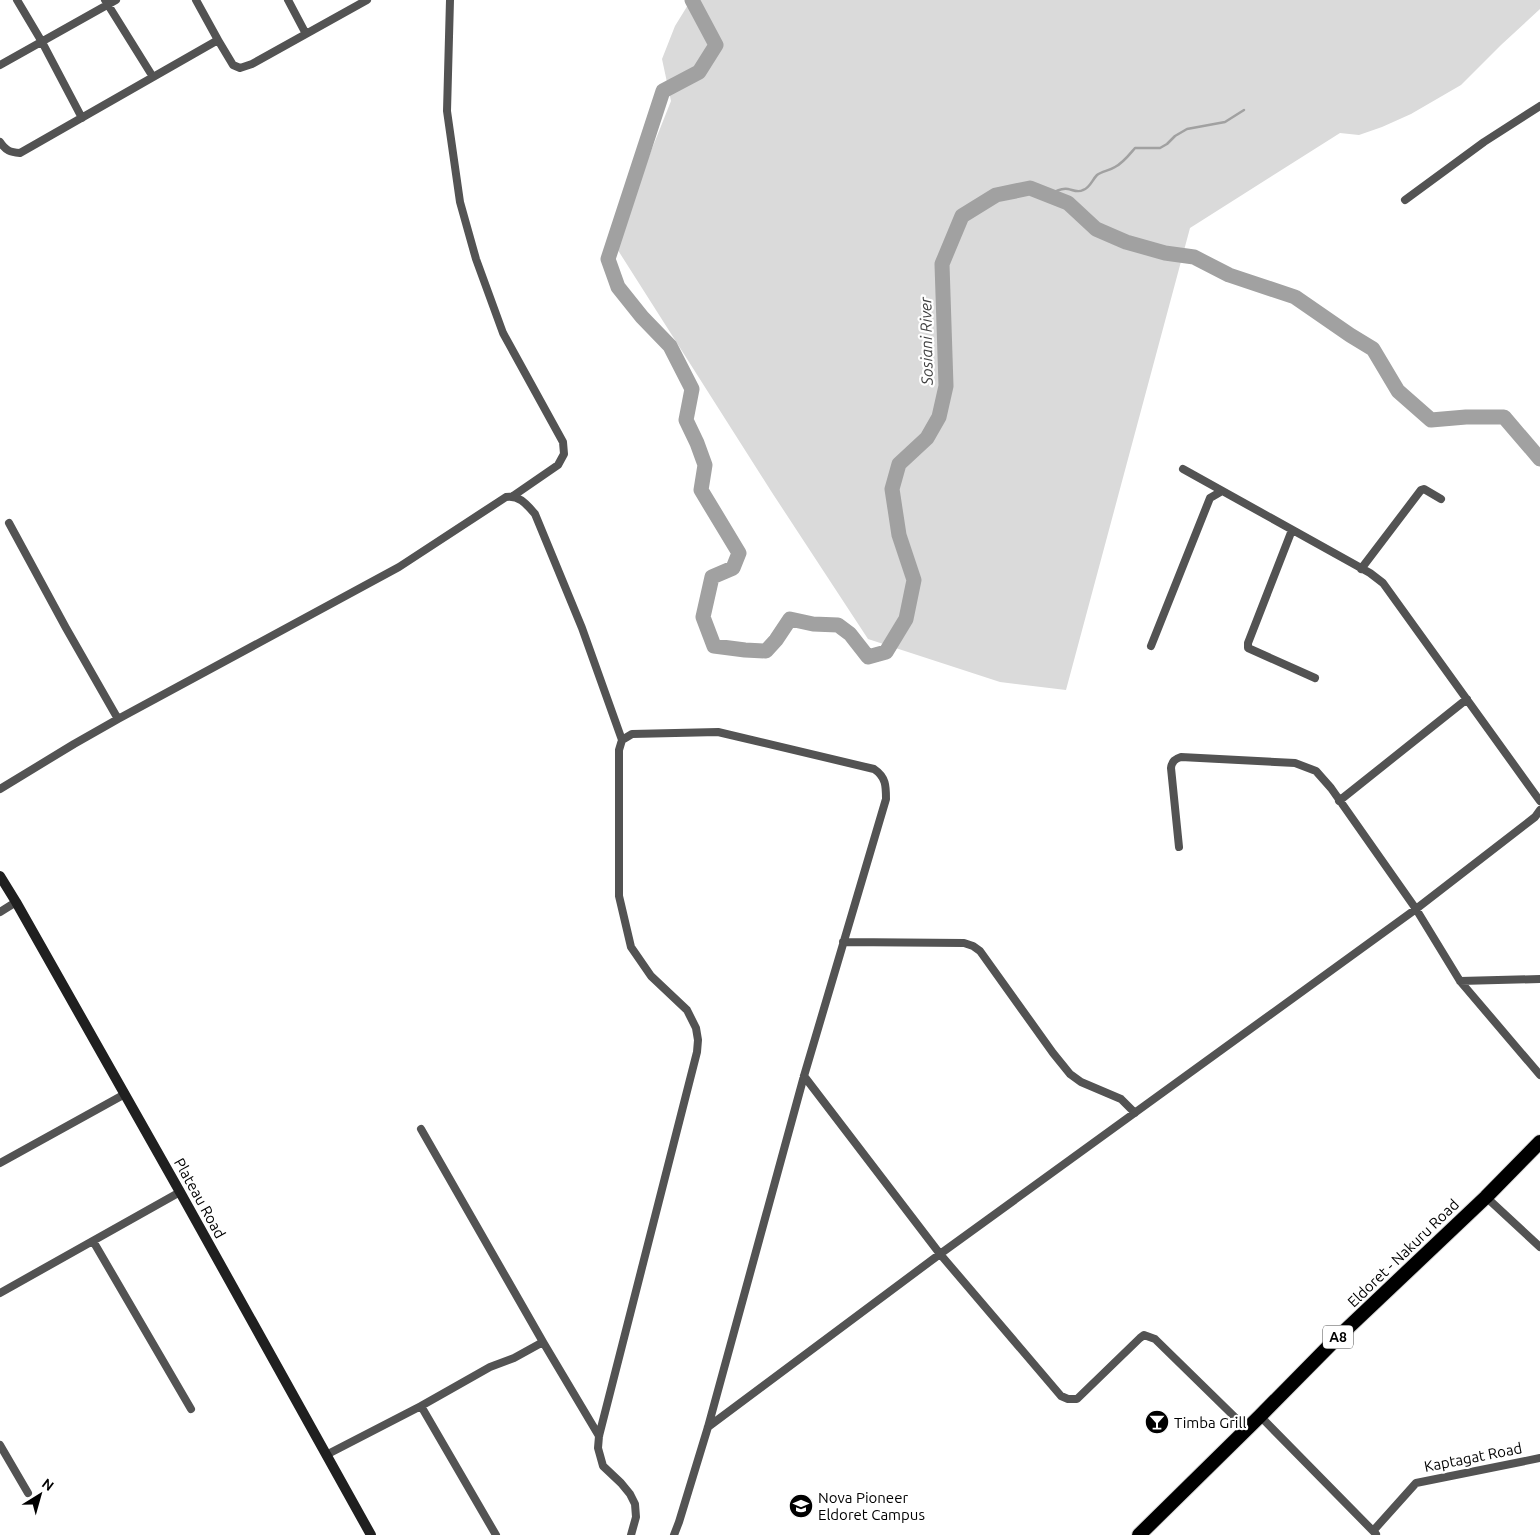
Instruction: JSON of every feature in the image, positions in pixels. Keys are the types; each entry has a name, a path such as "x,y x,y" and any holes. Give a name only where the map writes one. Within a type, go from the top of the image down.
{"highway":[{"name":"Eldoret - Nakuru Road","path":"1138,1535 1334,1341 1540,1142"}],"street":[{"path":"17,0 42,42 82,118"},
{"path":"0,65 42,42 106,2 116,0"},
{"path":"196,0 230,62 240,68 252,64 367,0"},
{"path":"288,0 306,34"},
{"path":"0,789 118,719 398,567 506,497 513,496 558,465 564,454 563,442 503,333 476,259 460,202 447,111 450,0"},
{"path":"106,2 153,77"},
{"path":"0,142 5,150 20,153 218,40"},
{"path":"1405,200 1484,142 1540,106"},
{"path":"1183,469 1383,583 1540,801"},
{"path":"1361,569 1421,490 1424,489 1441,499"},
{"path":"1152,646 1210,498 1222,491"},
{"path":"513,496 524,502 535,514 582,628 622,740 619,750 618,896 630,947 651,976 686,1010 696,1028 698,1040 697,1052 599,1436 598,1448 602,1466 630,1494 635,1504 636,1517 631,1535"},
{"path":"9,523 118,719"},
{"path":"1292,530 1248,643 1248,648 1315,678"},
{"path":"1339,801 1467,699"},
{"path":"622,740 632,734 718,732 874,769 880,773 886,785 886,799 804,1076 708,1427 674,1535"},
{"path":"1179,847 1170,768 1175,759 1182,757 1295,763 1316,772 1331,788 1416,909 1460,981 1540,1074"},
{"path":"708,1427 940,1254 1416,909 1535,816 1540,810"},
{"name":"Plateau Road","path":"0,876 180,1192 371,1535"},
{"path":"0,912 16,902"},
{"path":"844,942 964,943 973,946 980,951 1053,1054 1070,1074 1081,1082 1120,1099 1135,1113"},
{"path":"1460,981 1540,980"},
{"path":"804,1076 940,1254 1060,1396 1068,1399 1077,1399 1144,1335 1155,1338 1247,1429"},
{"path":"0,1163 124,1094"},
{"path":"421,1129 542,1342 599,1436"},
{"path":"0,1294 180,1192"},
{"path":"1486,1196 1540,1247"},
{"path":"93,1241 191,1409"},
{"path":"326,1455 421,1406 490,1367 514,1358 542,1342"},
{"path":"421,1406 496,1535"},
{"path":"1260,1416 1375,1533"},
{"path":"0,1445 28,1493"},
{"name":"Kaptagat Road","path":"1375,1533 1414,1484 1418,1482 1540,1458"}],"shaded area":[{"path":"691,0 1540,0 1540,9 1461,85 1411,114 1382,127 1359,135 1340,133 1190,228 1066,690 1000,682 868,639 771,491 614,244 671,101 662,59 675,26"}],"waterway":[{"name":"Sosiani River","path":"692,0 716,45 699,72 663,91 608,259 618,287 642,317 670,346 692,389 686,420 705,465 701,490 739,553 733,568 712,577 703,617 714,646 766,651 790,619 813,624 838,625 850,634 868,657 886,652 906,619 914,580 899,535 892,489 899,464 927,438 939,417 946,386 942,264 962,216 996,195 1030,188 1068,203 1096,229 1126,242 1165,253 1194,257 1229,275 1295,297 1373,349 1398,391 1431,420 1466,417 1504,417 1540,459"},
{"path":"1049,196 1063,189 1077,191 1085,189 1097,175 1118,165 1135,148 1160,148 1187,129 1225,122 1244,110"}],"place":[{"name":"Timba Grill","path":"1157,1422"},
{"name":"Nova Pioneer Eldoret Campus","path":"801,1506"}]}
